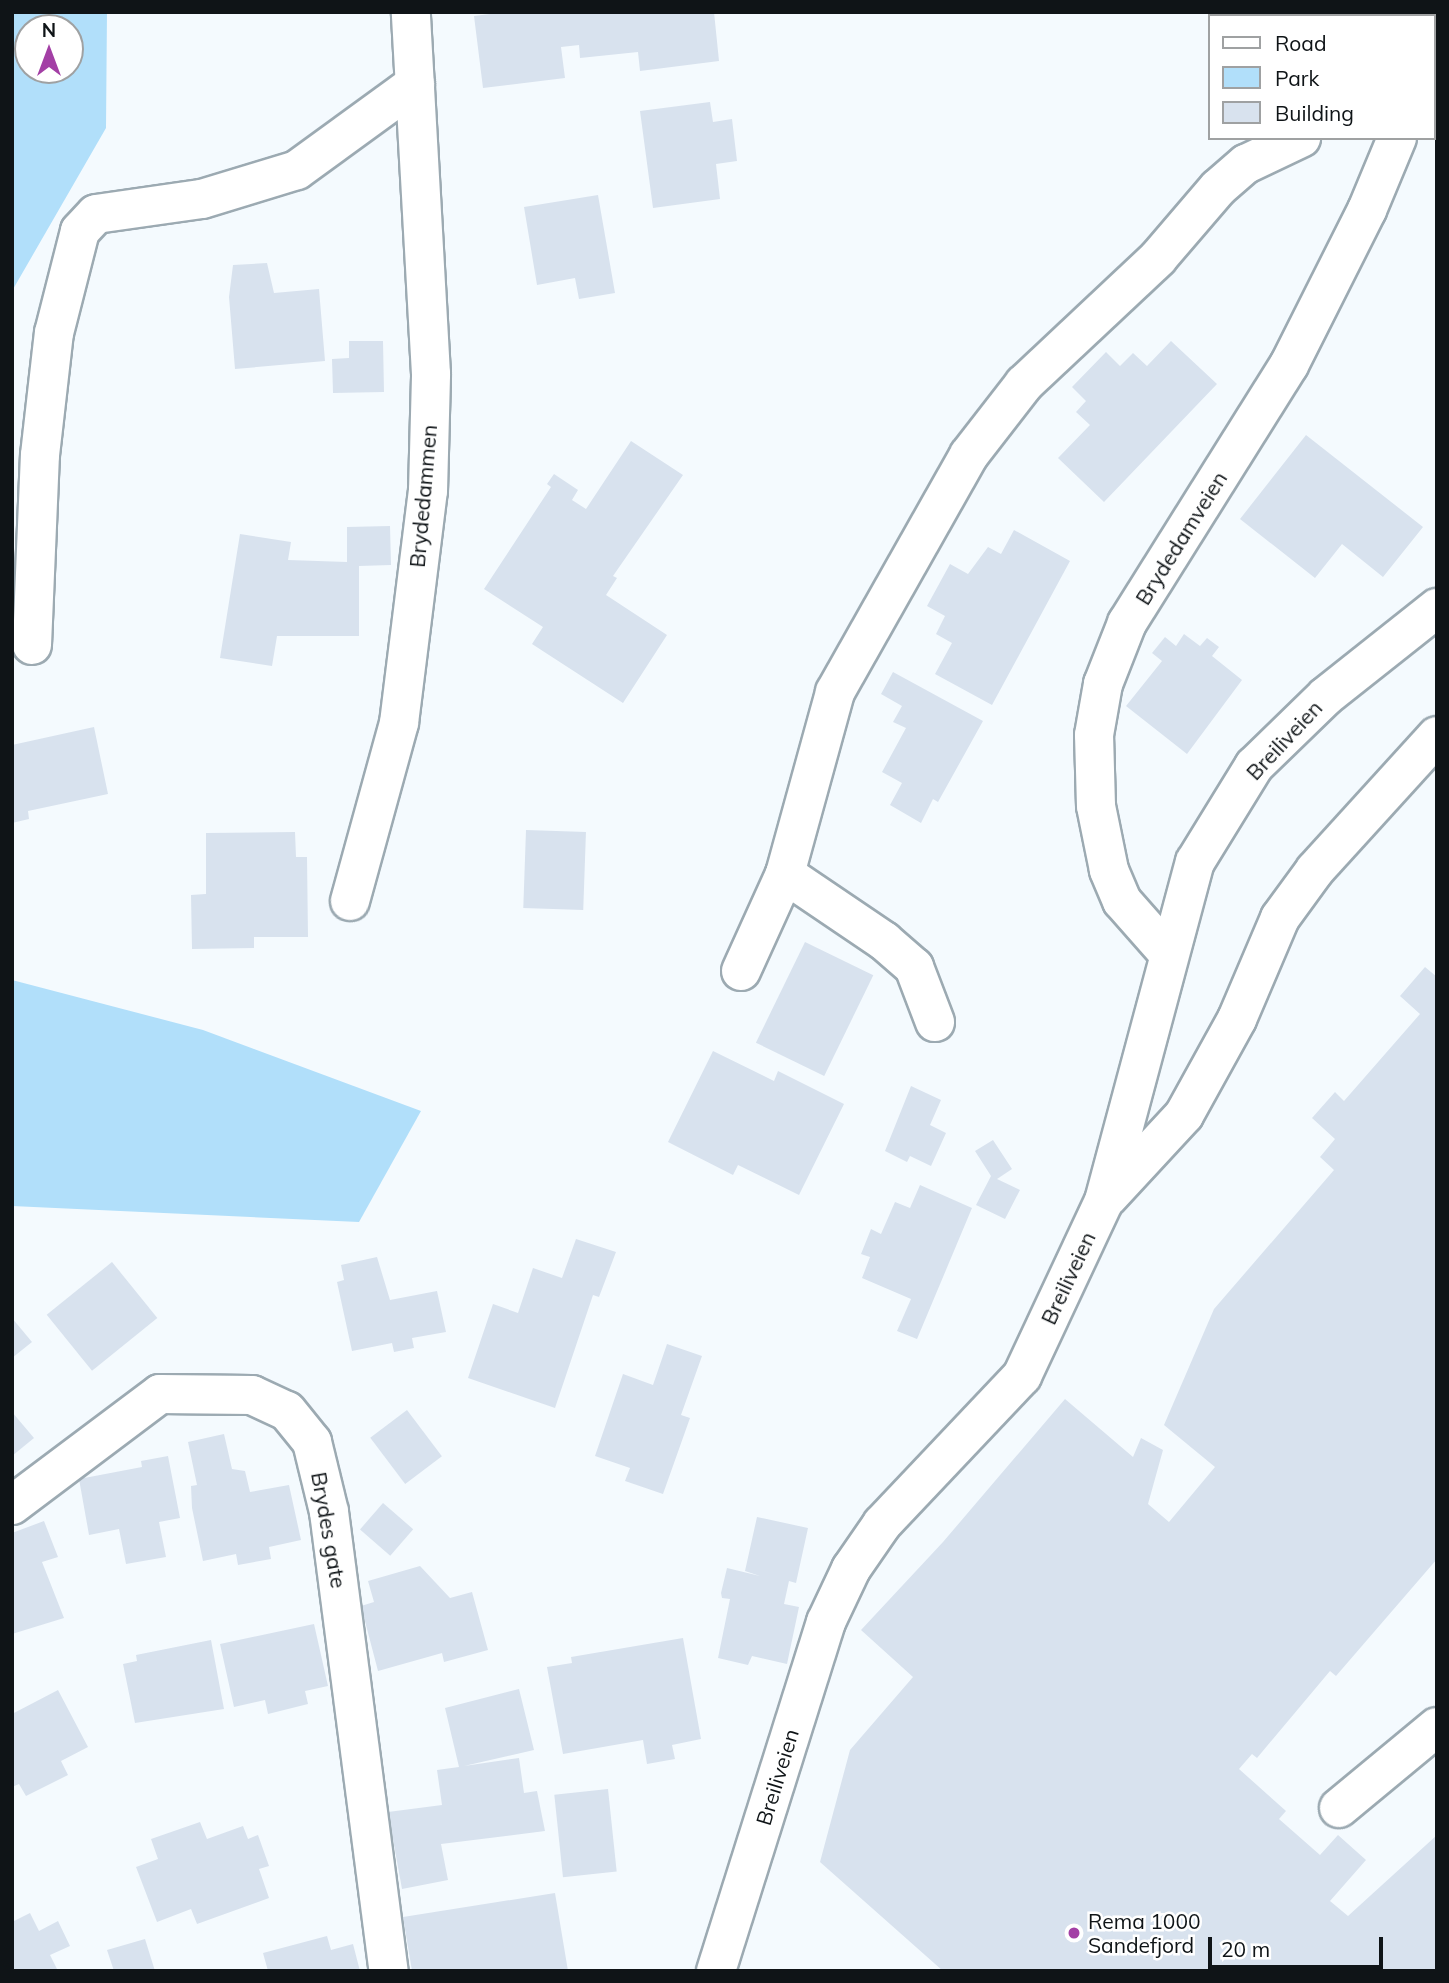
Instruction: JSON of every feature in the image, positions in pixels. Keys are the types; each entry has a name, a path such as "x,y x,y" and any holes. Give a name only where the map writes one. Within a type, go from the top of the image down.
{"street":[{"name":"Brydedammen","path":"350,901 399,723 428,491 431,374 411,12"},
{"path":"33,645 40,456 52,346 80,231 96,214 202,199 297,170 415,84"},
{"path":"741,971 785,874 835,692 969,454 1024,384 1158,258 1218,188 1246,164 1297,140"},
{"name":"Brydedamveien","path":"1167,951 1122,901 1109,870 1096,806 1095,759 1103,684 1127,623 1289,365 1367,210 1396,140"},
{"name":"Breiliveien","path":"716,1971 826,1622 851,1569 883,1524 1022,1376 1104,1201 1167,951 1195,862 1254,766 1326,696 1437,608"},
{"path":"1104,1201 1184,1115 1237,1019 1287,909 1315,870 1437,736"},
{"path":"785,874 884,941 914,967 935,1022"},
{"name":"Brydes gate","path":"12,1505 160,1394 252,1395 288,1411 312,1442 329,1512 389,1971"},
{"path":"1339,1808 1437,1727"}],"green space":[{"path":"12,12 107,12 106,128 12,291"},
{"path":"12,980 203,1030 421,1111 359,1222 12,1206"}],"building":[{"path":"506,12 714,12 719,61 640,71 638,52 580,58 579,45 561,47 565,78 483,88 474,16"},
{"path":"710,102 713,122 732,119 737,161 716,164 720,199 653,208 640,111"},
{"path":"598,195 615,293 579,299 575,278 537,285 524,207"},
{"path":"267,263 274,293 319,289 325,361 235,369 229,297 233,265"},
{"path":"349,341 383,341 384,392 333,393 332,359 349,358"},
{"path":"1171,341 1217,384 1104,502 1058,458 1090,425 1076,412 1086,401 1072,387 1106,352 1120,366 1133,353 1147,366"},
{"path":"1306,435 1423,527 1383,577 1342,544 1315,578 1240,519"},
{"path":"631,441 683,475 613,576 617,578 606,595 667,635 623,703 532,644 543,627 484,589 551,487 547,484 554,474 578,490 572,500 586,509"},
{"path":"390,526 391,565 359,566 359,636 277,636 272,666 220,658 240,534 291,542 288,560 347,562 347,527"},
{"path":"1014,530 1070,561 992,705 935,674 952,643 936,634 945,616 927,606 950,564 968,574 988,547 1001,554"},
{"path":"1184,634 1200,646 1207,638 1219,647 1212,656 1242,680 1187,754 1126,706 1162,661 1152,653 1165,637 1176,646"},
{"path":"893,672 983,721 938,802 933,799 921,823 890,805 902,783 882,772 906,728 893,722 902,706 881,694"},
{"path":"94,727 108,794 28,811 29,819 12,823 12,745"},
{"path":"526,830 586,832 583,910 523,908"},
{"path":"295,832 296,857 307,857 308,937 254,937 254,948 192,949 191,895 206,894 206,833"},
{"path":"805,942 873,975 824,1076 756,1043"},
{"path":"1425,967 1437,977 1437,1559 1336,1676 1330,1671 1257,1758 1252,1754 1239,1769 1286,1811 1279,1819 1320,1855 1338,1835 1366,1860 1330,1901 1348,1916 1437,1835 1437,1971 943,1971 820,1862 850,1750 913,1677 861,1630 943,1542 1065,1399 1133,1457 1141,1438 1163,1450 1148,1504 1169,1522 1215,1467 1164,1425 1214,1309 1334,1170 1320,1157 1335,1139 1312,1118 1335,1092 1344,1101 1420,1014 1400,996"},
{"path":"713,1051 774,1081 778,1071 844,1104 799,1195 738,1165 733,1175 668,1142"},
{"path":"911,1086 941,1100 930,1125 946,1133 931,1166 910,1156 907,1162 885,1151"},
{"path":"993,1140 1012,1169 997,1179 1020,1190 1005,1219 976,1205 991,1176 975,1151"},
{"path":"920,1185 972,1208 917,1339 897,1331 911,1299 862,1278 870,1257 861,1254 871,1229 881,1234 895,1202 910,1208"},
{"path":"576,1239 616,1252 599,1297 593,1295 555,1408 468,1378 493,1304 518,1313 533,1268 562,1278"},
{"path":"377,1257 390,1300 437,1291 446,1332 412,1338 414,1348 394,1352 392,1343 352,1351 337,1282 344,1280 341,1265"},
{"path":"112,1262 157,1318 92,1371 47,1315"},
{"path":"12,1318 32,1342 12,1358"},
{"path":"667,1344 702,1356 681,1415 690,1418 663,1494 625,1481 630,1468 595,1456 623,1374 653,1385"},
{"path":"407,1410 442,1456 405,1484 370,1438"},
{"path":"12,1412 34,1438 12,1456"},
{"path":"224,1434 232,1469 245,1471 250,1492 289,1485 301,1540 269,1547 271,1559 238,1565 236,1554 203,1561 192,1508 191,1486 197,1485 188,1442"},
{"path":"168,1456 180,1518 159,1522 166,1557 126,1564 119,1529 89,1535 79,1479 142,1467 141,1461"},
{"path":"383,1503 413,1529 390,1556 360,1529"},
{"path":"757,1517 808,1528 796,1583 789,1581 784,1604 799,1607 787,1664 752,1656 748,1665 718,1658 730,1599 722,1598 721,1593 727,1568 760,1576 745,1571"},
{"path":"44,1521 58,1557 42,1562 64,1618 12,1634 12,1533"},
{"path":"420,1566 450,1598 472,1592 488,1650 444,1662 442,1653 378,1671 361,1606 374,1602 368,1581"},
{"path":"314,1624 328,1686 305,1691 308,1704 268,1714 265,1700 234,1707 220,1644"},
{"path":"683,1638 701,1739 672,1745 675,1759 647,1764 643,1740 563,1754 547,1667 572,1663 571,1657"},
{"path":"211,1640 224,1709 135,1723 123,1664 137,1661 136,1655"},
{"path":"519,1689 534,1750 464,1766 519,1758 524,1793 537,1791 545,1831 441,1844 448,1880 402,1889 388,1812 442,1805 437,1770 459,1767 445,1708"},
{"path":"58,1690 88,1747 61,1761 68,1775 26,1796 19,1784 12,1787 12,1714"},
{"path":"608,1789 617,1872 563,1877 554,1795"},
{"path":"200,1822 207,1839 243,1826 248,1839 258,1835 269,1866 259,1869 269,1898 197,1924 191,1909 157,1922 136,1867 158,1859 151,1839"},
{"path":"555,1893 568,1971 412,1971 403,1917"},
{"path":"30,1913 39,1931 58,1921 70,1946 50,1955 58,1971 12,1971 12,1922"},
{"path":"327,1936 331,1950 353,1944 360,1971 268,1971 263,1953"},
{"path":"145,1939 155,1971 114,1971 107,1950"}],"place":[{"name":"Rema 1000 Sandefjord","path":"1074,1933"}]}
